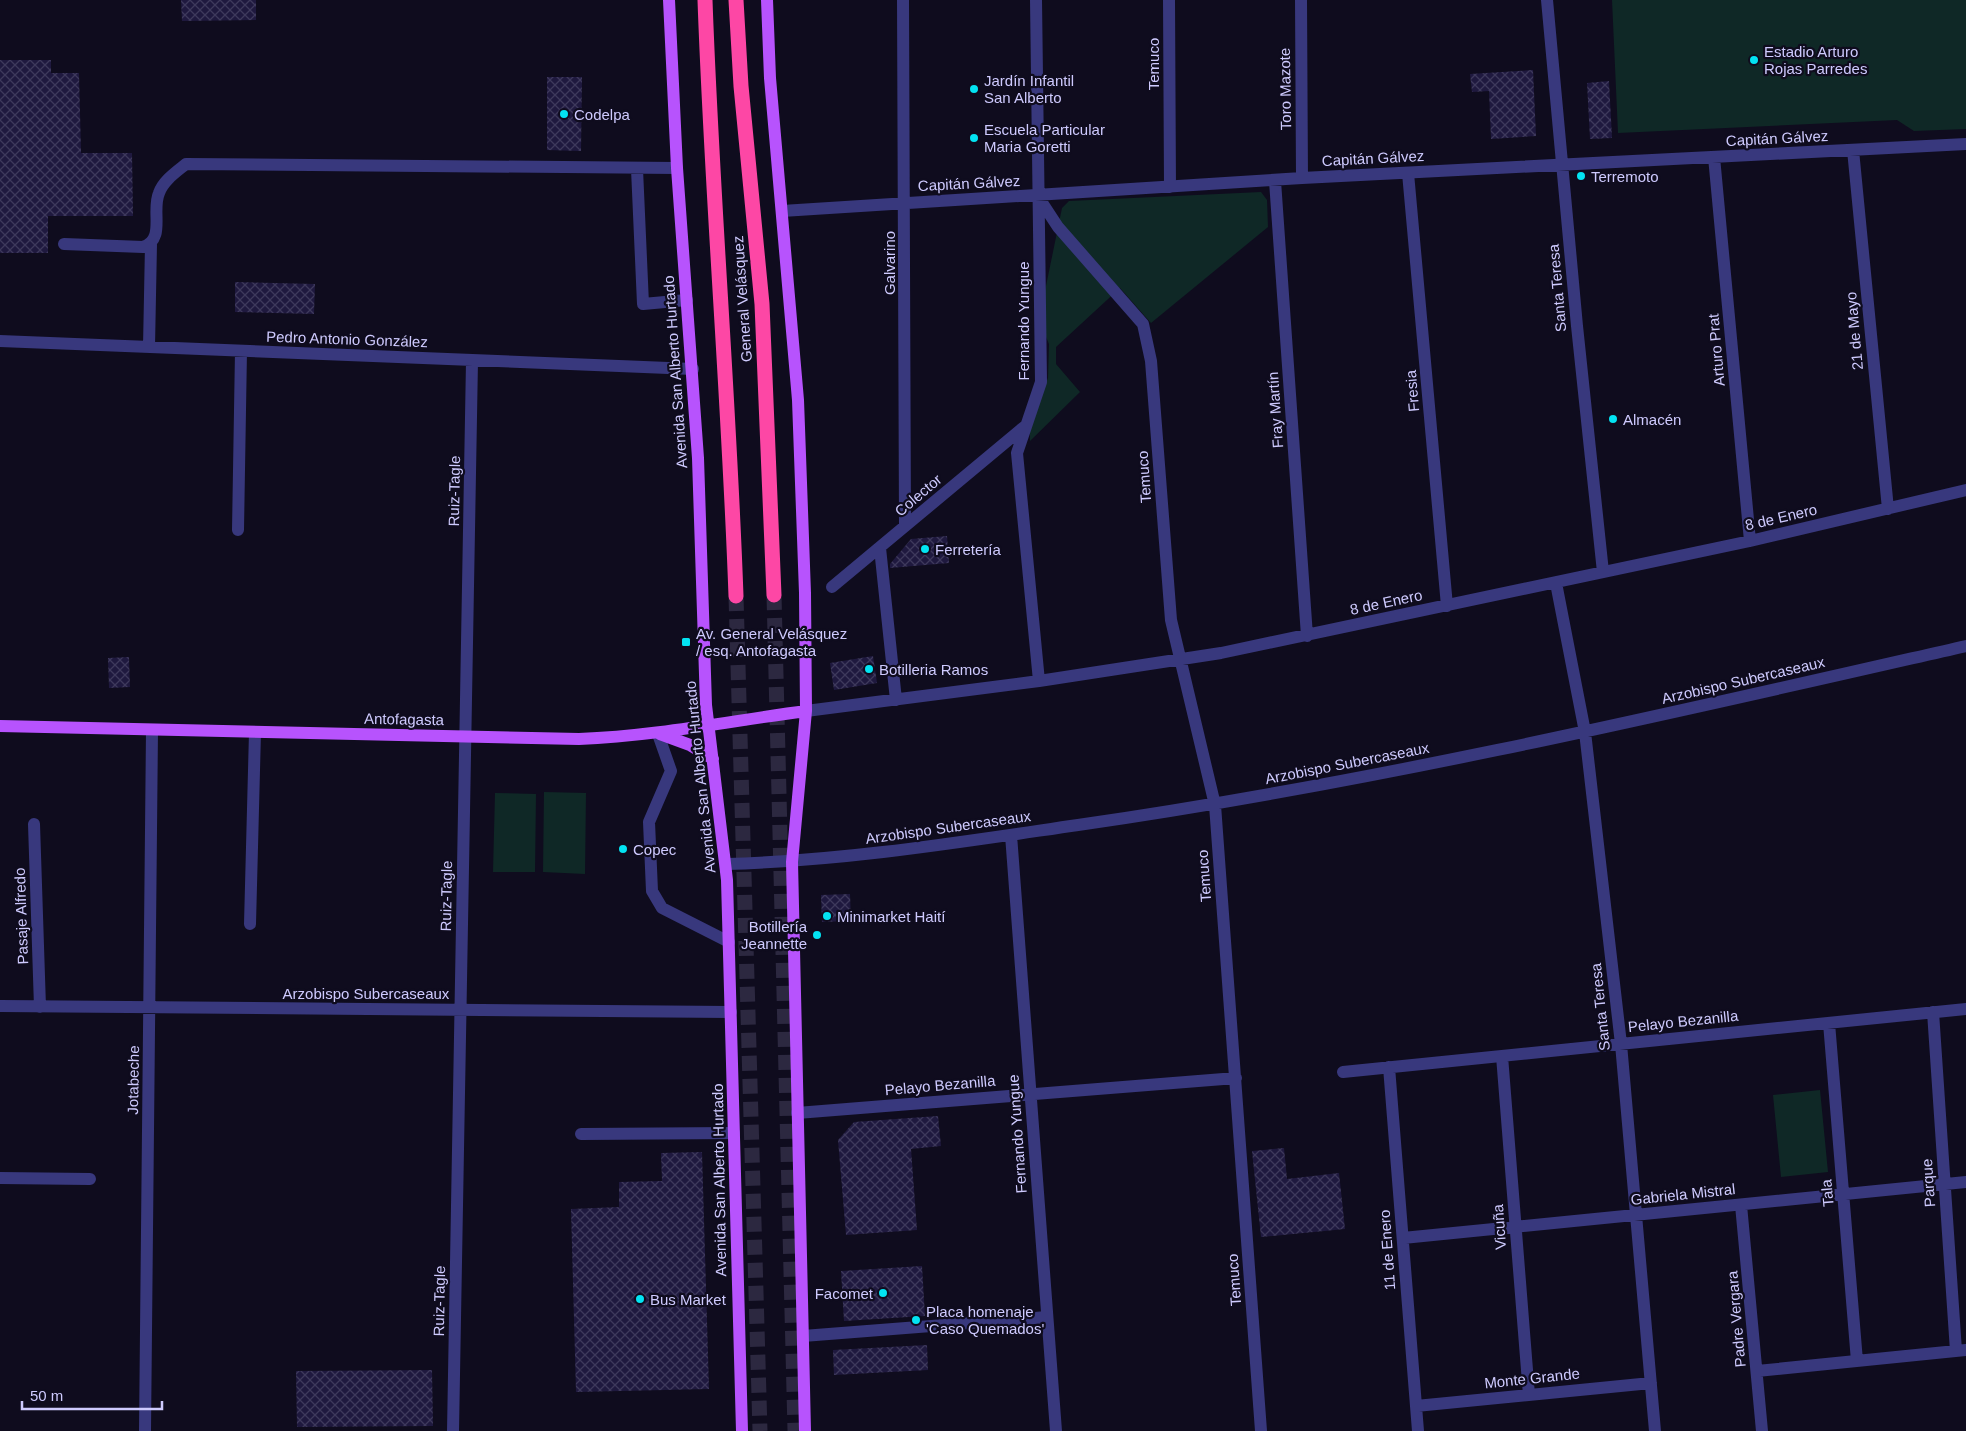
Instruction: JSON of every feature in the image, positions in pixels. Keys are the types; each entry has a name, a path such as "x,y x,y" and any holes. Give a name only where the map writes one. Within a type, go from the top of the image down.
{"highway":[{"name":"General Velásquez","path":"705,0 715,214 731,455 736,596"},
{"name":"General Velásquez","path":"736,0 741,86 762,314 774,595"}],"main road":[{"name":"Avenida San Alberto Hurtado","path":"669,0 676,168 693,369 708,724 726,864 742,1431"},
{"path":"767,0 770,78 798,400 805,593 806,712 792,862 805,1431"},
{"name":"Antofagasta","path":"0,726 579,739 658,734 708,724 806,712"},
{"path":"658,734 690,745 713,759"}],"street":[{"name":"Galvarino","path":"903,0 905,526"},
{"name":"Fernando Yungue","path":"1036,0 1037,195 1042,344 1041,382 1016,453 1039,681"},
{"name":"Temuco","path":"1169,0 1170,187"},
{"name":"Toro Mazote","path":"1301,0 1302,178"},
{"name":"Santa Teresa","path":"1546,0 1603,572"},
{"name":"Capitán Gálvez","path":"782,212 1302,178 1966,144"},
{"name":"21 de Mayo","path":"1853,150 1888,509"},
{"name":"Arturo Prat","path":"1714,157 1750,541"},
{"path":"150,347 151,244 155,238 158,194 172,175 186,164 676,168"},
{"path":"637,169 642,304 687,300"},
{"name":"Fresia","path":"1408,173 1447,606"},
{"name":"Fray Martín","path":"1275,181 1307,636"},
{"name":"Temuco","path":"1037,195 1058,227 1143,324 1151,361 1171,620 1215,806 1261,1431"},
{"path":"64,244 143,247 151,244"},
{"name":"Pedro Antonio González","path":"0,341 693,369"},
{"path":"238,530 241,351"},
{"name":"Ruiz-Tagle","path":"453,1431 472,361"},
{"name":"Colector","path":"832,587 1024,427"},
{"name":"8 de Enero","path":"806,712 1181,660 1307,636 1750,541 1966,490"},
{"path":"880,548 896,700"},
{"name":"Santa Teresa","path":"1556,583 1585,732 1621,1044 1655,1431"},
{"name":"Arzobispo Subercaseaux","path":"726,864 792,862 1011,835 1215,806 1585,732 1966,646"},
{"name":"Jotabeche","path":"145,1431 152,730"},
{"path":"250,924 255,732"},
{"path":"658,734 671,771 649,822 652,891 662,908 729,942"},
{"name":"Pasaje Alfredo","path":"34,824 40,1007"},
{"name":"Fernando Yungue","path":"1011,835 1056,1431"},
{"name":"Arzobispo Subercaseaux","path":"0,1006 731,1012"},
{"name":"Pelayo Bezanilla","path":"1343,1072 1966,1009"},
{"name":"Parque","path":"1933,1012 1945,1184 1961,1350"},
{"name":"Tala","path":"1829,1023 1857,1361"},
{"name":"Vicuña","path":"1502,1056 1528,1395"},
{"name":"11 de Enero","path":"1390,1067 1418,1431"},
{"name":"Pelayo Bezanilla","path":"797,1113 1236,1078"},
{"path":"581,1134 734,1133"},
{"path":"0,1178 90,1179"},
{"name":"Gabriela Mistral","path":"1403,1238 1966,1182"},
{"name":"Padre Vergara","path":"1741,1205 1762,1431"},
{"path":"802,1336 1048,1318"},
{"path":"1757,1371 1961,1350"},
{"name":"Monte Grande","path":"1416,1406 1651,1382"}],"green space":[{"name":"Estadio Arturo Rojas Parredes","path":"1612,0 1966,0 1966,129 1914,131 1897,120 1618,133"},
{"path":"1261,192 1267,200 1268,227 1151,323 1120,288 1056,347 1056,364 1080,392 1030,441 1030,423 1048,378 1049,344 1039,320 1062,208 1069,201"},
{"path":"544,792 586,793 585,874 543,872"},
{"path":"495,793 536,794 535,872 493,872"},
{"path":"1820,1090 1828,1172 1781,1177 1773,1095"}],"building":[{"path":"181,0 256,0 256,20 182,21"},
{"path":"0,60 51,60 51,73 79,73 81,153 132,153 133,216 48,216 48,253 0,253"},
{"path":"1533,70 1536,136 1491,139 1489,91 1472,92 1470,74"},
{"name":"Codelpa","path":"547,77 582,77 581,151 547,150"},
{"path":"1609,81 1612,138 1590,139 1587,83"},
{"path":"235,282 315,284 314,314 235,312"},
{"name":"Ferretería","path":"947,536 949,563 890,568 890,564 911,539"},
{"path":"873,656 877,683 834,690 830,663"},
{"path":"129,657 130,687 109,688 108,658"},
{"path":"850,894 851,921 822,922 821,895"},
{"path":"938,1116 941,1146 911,1149 917,1230 846,1235 838,1140 854,1122"},
{"path":"1284,1148 1287,1179 1339,1173 1345,1229 1261,1237 1252,1151"},
{"name":"Bus Market","path":"702,1152 709,1389 576,1392 571,1209 619,1207 619,1182 662,1181 661,1153"},
{"name":"Facomet","path":"922,1266 925,1316 844,1321 841,1271"},
{"path":"927,1345 928,1370 834,1375 833,1350"},
{"path":"432,1370 433,1426 297,1427 296,1371"}],"tunnel":[{"path":"774,595 795,1431"},
{"path":"736,596 760,1431"}],"place":[{"name":"Estadio Arturo Rojas Parredes","path":"1754,60"},
{"name":"Jardín Infantil San Alberto","path":"974,89"},
{"name":"Codelpa","path":"564,114"},
{"name":"Escuela Particular Maria Goretti","path":"974,138"},
{"name":"Terremoto","path":"1581,176"},
{"name":"Almacén","path":"1613,419"},
{"name":"Ferretería","path":"925,549"},
{"name":"Av. General Velásquez / esq. Antofagasta","path":"686,642"},
{"name":"Botilleria Ramos","path":"869,669"},
{"name":"Copec","path":"623,849"},
{"name":"Minimarket Haití","path":"827,916"},
{"name":"Botillería Jeannette","path":"817,935"},
{"name":"Facomet","path":"883,1293"},
{"name":"Bus Market","path":"640,1299"},
{"name":"Placa homenaje 'Caso Quemados'","path":"916,1320"}]}
